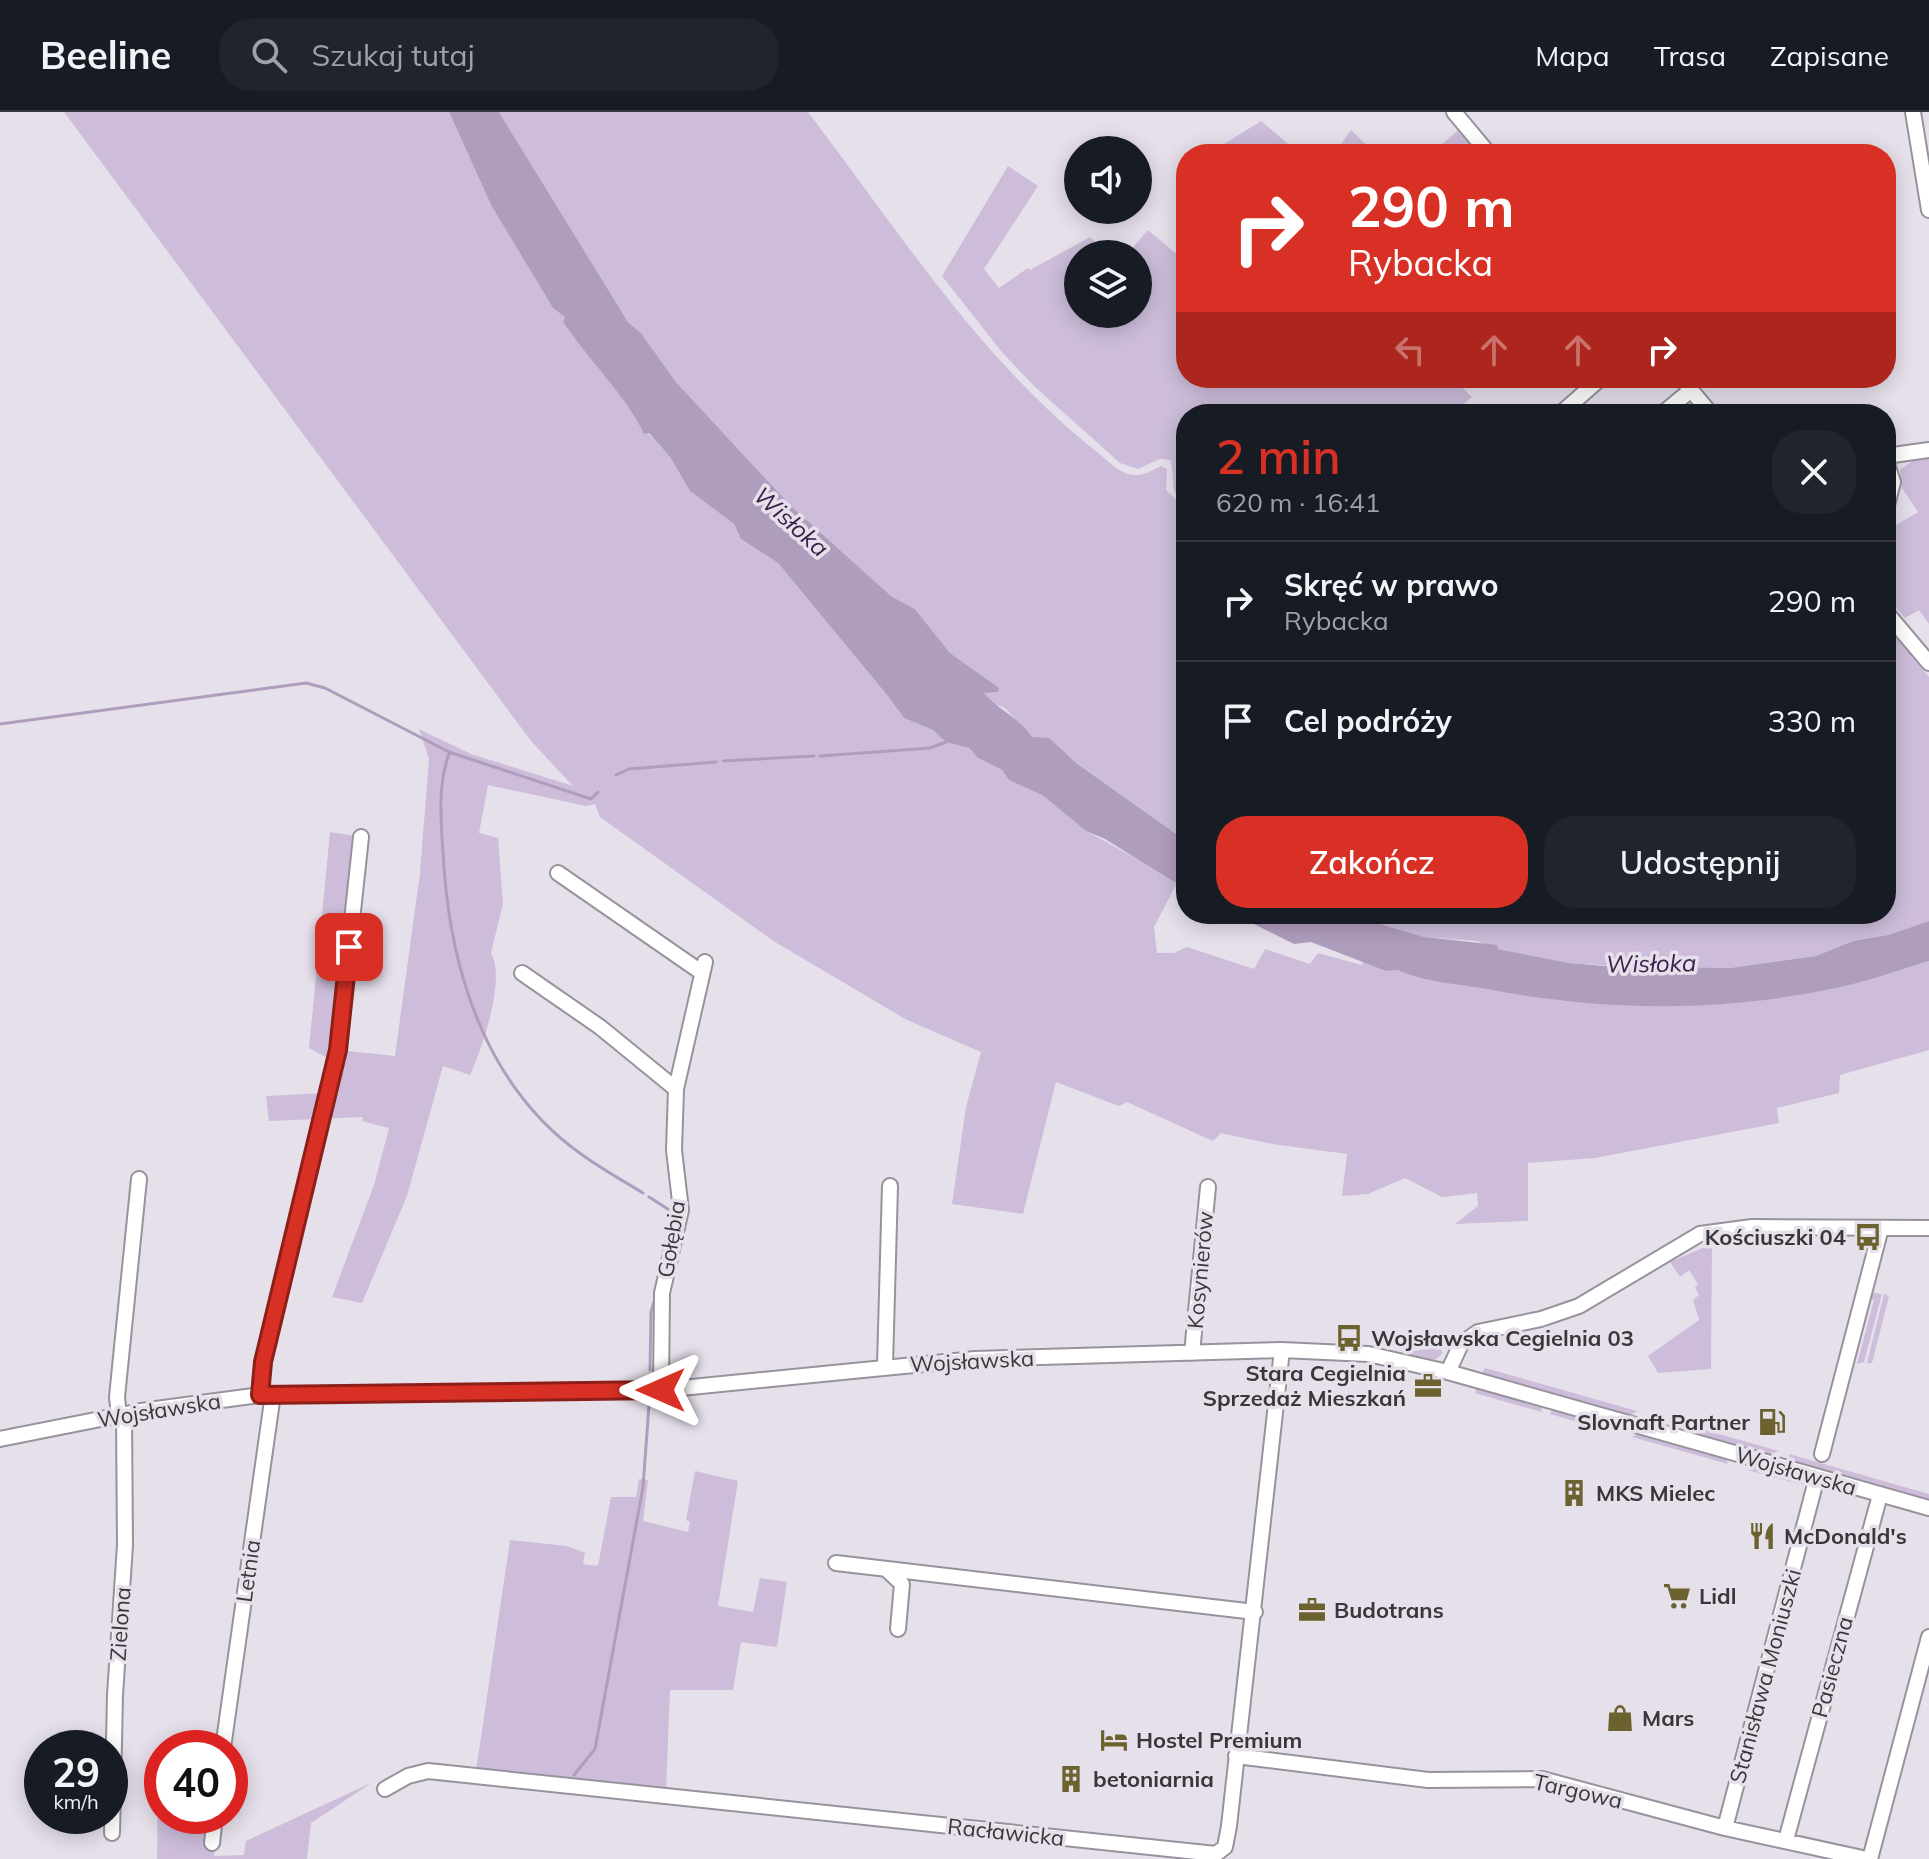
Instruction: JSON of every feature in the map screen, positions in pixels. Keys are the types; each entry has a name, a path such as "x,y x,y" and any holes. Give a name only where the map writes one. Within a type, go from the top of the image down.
{"street":[{"path":"1454,112 1481,144"},
{"path":"1913,112 1929,210"},
{"path":"1571,404 1590,388"},
{"path":"1670,404 1683,388"},
{"path":"1689,388 1703,404"},
{"path":"1896,458 1929,450"},
{"path":"1896,624 1929,663"},
{"name":"Letnia","path":"225,1730 267,1394 263,1362 338,1050 361,837"},
{"name":"Gołębia","path":"558,873 703,967 676,1089 674,1150 681,1210 662,1293 661,1390"},
{"path":"522,973 582,1014 676,1089"},
{"name":"Zielona","path":"114,1730 125,1545 121,1415 117,1397 139,1179"},
{"path":"885,1365 890,1186"},
{"name":"Kosynierów","path":"1192,1353 1208,1187"},
{"path":"1448,1372 1461,1344 1478,1332 1541,1319 1579,1306 1671,1248 1700,1234 1725,1228 1929,1228"},
{"path":"1822,1454 1881,1228"},
{"name":"Wojsławska","path":"0,1439 121,1415 267,1394 661,1390 885,1365 975,1359 1282,1350 1368,1354 1448,1372 1929,1508"},
{"name":"Racławicka","path":"385,1789 408,1776 428,1771 1211,1854 1221,1851 1227,1842 1282,1350"},
{"name":"Stanisława Moniuszki","path":"1725,1828 1817,1477"},
{"name":"Pasieczna","path":"1786,1840 1880,1495"},
{"path":"836,1563 1255,1612"},
{"path":"887,1569 902,1584 898,1629"},
{"path":"1869,1859 1929,1637"},
{"name":"Targowa","path":"1236,1756 1428,1780 1542,1779 1725,1828 1869,1859"},
{"path":"212,1843 213,1834"}],"shaded area":[{"path":"64,112 449,112 492,207 553,308 566,317 563,322 617,391 644,434 648,433 670,457 690,491 734,524 741,539 778,563 904,718 933,730 945,741 969,748 978,758 1002,770 1010,780 1042,795 1086,831 1176,880 1154,927 1157,953 1174,953 1187,947 1254,969 1265,949 1310,964 1318,953 1362,965 1363,961 1386,971 1397,970 1506,992 1561,1000 1671,1005 1781,998 1848,985 1929,961 1929,1050 1840,1075 1839,1093 1777,1108 1779,1123 1595,1158 1528,1163 1528,1221 1455,1224 1478,1206 1477,1193 1442,1197 1405,1178 1368,1194 1342,1196 1347,1154 1272,1144 1221,1133 1213,1141 1127,1102 1119,1106 1056,1082 1023,1214 952,1204 966,1107 981,1052 907,1020 775,942 600,817 595,804 586,806 488,785 479,833 498,838 503,904 491,953 496,979 494,996 481,1048 470,1075 443,1066 407,1196 362,1303 332,1297 374,1185 389,1128 362,1121 363,1117 269,1121 266,1096 323,1093 331,1060 309,1048 330,832 361,837 339,1050 395,1056 420,873 429,759 419,729 471,754 573,786 531,741"},
{"path":"499,112 808,112 942,292 1015,377 1109,463 1128,474 1137,475 1161,466 1167,469 1166,490 1176,500 1176,834 1052,745 1032,738 1005,708 992,703 983,692 989,681 950,653 915,609 891,596 791,506 676,382 641,333 628,322"},
{"path":"1261,121 1288,144 1224,144"},
{"path":"1464,125 1480,144 1442,144"},
{"path":"1351,130 1366,144 1341,144"},
{"path":"1008,166 1038,186 984,269 999,288 1028,268 1030,270 1064,251 1064,328 1152,328 1152,240 1139,240 1148,230 1176,254 1176,388 1463,388 1472,397 1464,404 1176,404 1176,493 1171,460 1160,459 1138,469 1120,463 1034,386 1001,351 942,276"},
{"path":"1929,456 1929,624 1919,610 1905,618 1896,608 1896,525 1918,512 1902,488 1900,470 1914,460"},
{"path":"1896,637 1929,677 1929,921 1888,935 1853,941 1816,956 1730,968 1643,968 1569,963 1498,949 1477,941 1424,937 1380,924 1896,924"},
{"path":"1712,1244 1711,1369 1658,1373 1648,1356 1699,1320 1693,1300 1699,1295 1695,1287 1698,1284 1689,1270 1680,1277 1670,1262"},
{"path":"1874,1293 1882,1294 1864,1362 1857,1364 1874,1300 1868,1298"},
{"path":"1884,1294 1889,1296 1872,1363 1867,1363"},
{"path":"1439,1347 1443,1353 1435,1360 1402,1353"},
{"path":"1485,1368 1637,1411 1628,1417 1481,1374"},
{"path":"1477,1387 1542,1406 1541,1412 1475,1393"},
{"path":"1553,1409 1600,1423 1609,1431 1550,1414"},
{"path":"1687,1425 1779,1451 1767,1455 1692,1434"},
{"path":"1637,1434 1726,1459 1728,1464 1632,1437"},
{"path":"1789,1454 1929,1494 1929,1501 1791,1462"},
{"path":"1757,1468 1803,1480 1808,1486 1747,1470"},
{"path":"695,1471 738,1481 718,1606 753,1612 760,1578 787,1582 777,1647 741,1642 733,1690 670,1690 666,1791 476,1771 510,1540 567,1546 585,1553 583,1564 598,1566 611,1497 636,1497 639,1479 648,1480 643,1521 688,1532 690,1522 686,1520"},
{"path":"373,1782 311,1823 307,1859 157,1859 157,1834 215,1834 214,1856 244,1855 246,1841"}],"water":[{"name":"Wisłoka","path":"449,112 499,112 628,322 641,333 676,382 791,506 891,596 915,609 950,653 999,688 998,692 984,693 1032,737 1049,738 1075,762 1176,834 1176,883 1105,839 1086,831 1042,795 1009,780 1002,770 978,758 969,748 946,742 933,730 904,718 778,563 741,539 734,524 690,491 670,457 649,433 644,434 627,405 563,322 565,317 553,308 492,207"},
{"path":"1929,921 1929,961 1836,988 1748,1002 1705,1005 1617,1005 1530,996 1430,980 1398,970 1386,971 1311,942 1294,944 1254,924 1380,924 1424,937 1497,945 1498,949 1569,963 1616,967 1730,968 1816,956 1853,941 1888,935"}],"waterway":[{"path":"0,724 306,683 325,688 449,752 591,799 598,792"},
{"path":"820,756 930,748 946,742"},
{"path":"449,754 442,781 441,810 448,909 466,989 481,1027 521,1097 549,1127 588,1159 643,1193"},
{"path":"723,761 814,756"},
{"path":"616,775 629,769 716,762"},
{"path":"649,1197 671,1211 672,1217"},
{"path":"650,1370 651,1312 656,1295"},
{"path":"574,1775 595,1749 643,1487 649,1405"}],"place":[{"name":"Kościuszki 04","path":"1868,1237"},
{"name":"Wojsławska Cegielnia 03","path":"1349,1338"},
{"name":"Stara Cegielnia Sprzedaż Mieszkań","path":"1428,1386"},
{"name":"Slovnaft Partner","path":"1772,1422"},
{"name":"MKS Mielec","path":"1574,1493"},
{"name":"McDonald's","path":"1762,1536"},
{"name":"Lidl","path":"1677,1596"},
{"name":"Budotrans","path":"1312,1610"},
{"name":"Mars","path":"1620,1718"},
{"name":"Hostel Premium","path":"1114,1740"},
{"name":"betoniarnia","path":"1071,1779"}],"route":[{"path":"349,947 338,1050 263,1362 260,1395 386,1391 661,1390"}]}
